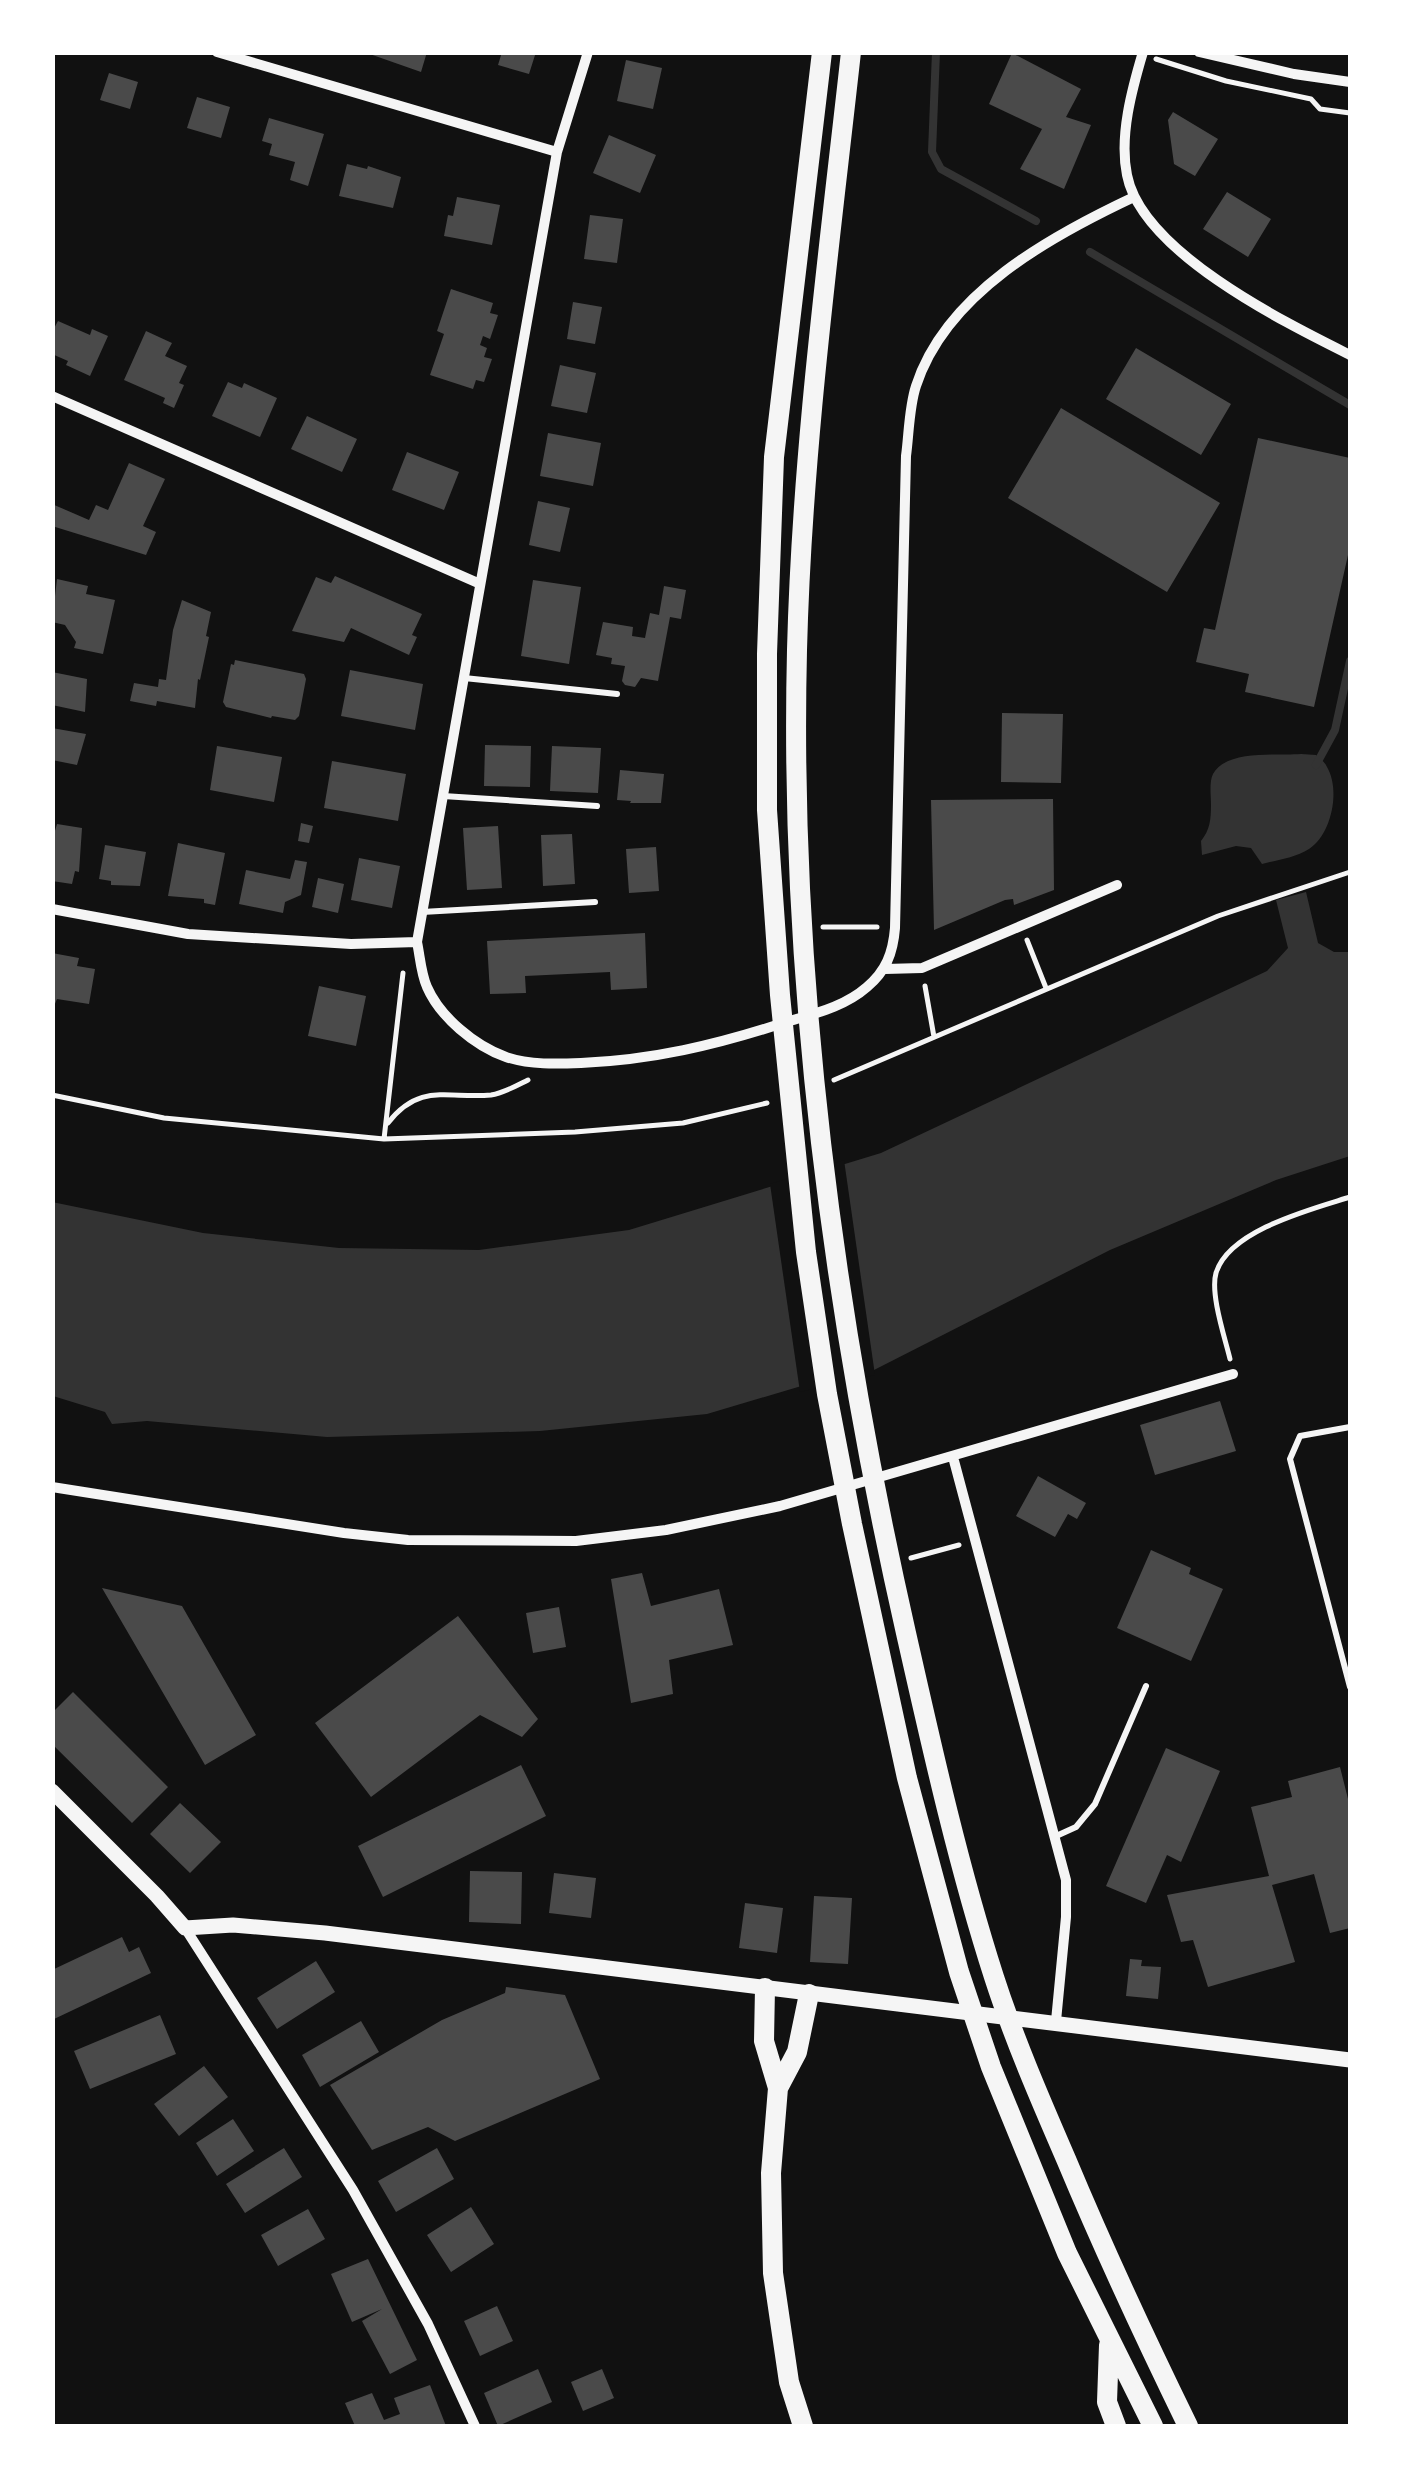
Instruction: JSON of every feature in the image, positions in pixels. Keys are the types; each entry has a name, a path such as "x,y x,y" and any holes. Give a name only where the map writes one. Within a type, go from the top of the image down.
{"highway":[{"path":"822,52 774,457 767,810 780,995 806,1252 852,1524 907,1778 958,1972 991,2067 1067,2253 1153,2426"},
{"path":"851,52 804,470 797,651 796,811 833,1250 880,1516 937,1771 994,1977 1028,2072 1138,2325 1188,2426"},
{"path":"764,1988 764,2040 778,2088 771,2173 773,2273 789,2382 803,2426"},
{"path":"778,2088 797,2052 809,1994"},
{"path":"1109,2343 1107,2402 1116,2426"}],"street":[{"path":"217,52 557,152"},
{"path":"588,52 557,152 422,912 412,943 426,986 443,1012 471,1037 506,1056 544,1064 634,1061 714,1046 842,1004 885,969 894,938 906,456 916,387 938,340 985,287 1084,221 1134,197"},
{"path":"1142,52 1131,96 1126,173 1148,220 1178,252 1206,273 1350,355"},
{"path":"1199,52 1294,74 1350,82"},
{"path":"52,396 478,583"},
{"path":"885,969 922,968 1116,885"},
{"path":"52,910 188,934 304,942 412,943"},
{"path":"52,1487 344,1534 408,1540 576,1541 666,1530 749,1514 1233,1374"},
{"path":"953,1457 1066,1880 1056,2021"},
{"path":"52,1791 185,1928 353,2190 428,2324 475,2426"},
{"path":"185,1928 232,1925 324,1934 1350,2060"}],"lane":[{"path":"462,678 617,694"},
{"path":"442,796 597,806"},
{"path":"422,912 594,902"},
{"path":"1350,1427 1300,1436 1290,1459 1350,1687"},
{"path":"1054,1837 1076,1827 1095,1804 1146,1686"}],"path":[{"path":"1320,108 1350,113"},
{"path":"818,926 881,927"},
{"path":"1021,926 1046,988"},
{"path":"384,1139 412,943"},
{"path":"922,968 934,1037"},
{"path":"386,1126 407,1104 424,1096 504,1092 528,1080 544,1064"},
{"path":"1233,1374 1217,1301 1216,1274 1230,1251 1255,1232 1350,1197"},
{"path":"905,1560 974,1540"}],"shaded area":[{"path":"1316,755 1324,762 1333,788 1332,812 1317,842 1298,855 1262,864 1251,848 1236,846 1202,855 1201,841 1210,820 1211,781 1220,766 1240,757"},
{"path":"1306,892 1318,943 1334,952 1350,952 1350,1156 1276,1180 1110,1250 874,1370 707,1414 540,1431 327,1437 147,1421 112,1424 105,1412 53,1396 52,1202 203,1233 339,1248 479,1250 629,1230 881,1153 1267,971 1288,948 1276,900"}],"pier":[{"path":"844,1160 875,1375 800,1392 770,1184"}],"building":[{"path":"364,52 427,52 421,72"},
{"path":"502,52 536,52 529,74 498,65"},
{"path":"1012,53 1081,89 1066,117 1091,125 1064,189 1020,169 1042,129 989,104"},
{"path":"626,60 662,68 653,109 617,101"},
{"path":"109,73 138,82 130,109 100,100"},
{"path":"197,97 230,107 221,138 187,128"},
{"path":"1173,112 1218,139 1195,176 1174,164 1168,120"},
{"path":"269,118 324,134 308,186 290,180 295,162 269,155 272,144 262,141"},
{"path":"609,135 656,155 640,193 593,173"},
{"path":"347,164 401,177 393,208 339,196"},
{"path":"1227,192 1271,219 1248,257 1203,229"},
{"path":"457,197 500,205 492,245 444,236"},
{"path":"590,215 623,219 617,263 584,259"},
{"path":"451,289 493,303 490,313 498,315 490,339 483,336 480,345 487,348 484,357 492,359 484,382 476,380 473,389 430,375 444,334 437,331"},
{"path":"573,302 602,307 595,344 567,339"},
{"path":"58,321 90,335 92,329 108,336 90,376 52,354 52,332"},
{"path":"146,331 172,343 165,356 187,366 174,408 163,403 165,398 124,380"},
{"path":"1136,348 1231,404 1201,455 1106,399"},
{"path":"560,365 596,373 587,413 551,406"},
{"path":"228,382 242,388 244,383 277,398 260,437 212,416"},
{"path":"1061,408 1220,503 1167,592 1008,498"},
{"path":"307,416 357,439 342,472 291,449"},
{"path":"548,433 601,443 593,486 540,476"},
{"path":"1258,438 1350,458 1350,546 1314,707 1245,692 1249,674 1196,662 1204,628 1215,630"},
{"path":"407,452 459,472 444,510 392,490"},
{"path":"129,463 165,479 143,526 156,532 146,555 52,526 52,504 89,520 96,505 108,510"},
{"path":"538,501 570,508 560,552 529,545"},
{"path":"335,576 422,614 412,635 417,637 409,655 351,628 344,642 292,631 316,577 331,583"},
{"path":"57,579 88,586 86,594 115,600 103,654 74,648 76,642 65,625 52,622"},
{"path":"533,580 581,587 569,664 521,656"},
{"path":"664,586 686,590 681,619 670,617 658,681 641,678 635,687 625,685 625,666 611,664 612,658 596,655 603,622 633,627 632,636 645,638 650,613 659,615"},
{"path":"182,600 211,612 195,708 130,701 134,683 158,687 159,679 166,680"},
{"path":"235,660 304,674 299,716 295,720 271,718 226,707 223,702"},
{"path":"350,670 423,684 415,730 341,716"},
{"path":"52,672 87,679 85,712 52,705"},
{"path":"1002,713 1063,714 1061,783 1001,782"},
{"path":"52,728 86,734 77,765 52,760"},
{"path":"485,745 531,746 530,787 484,786"},
{"path":"217,746 282,757 274,802 210,790"},
{"path":"552,746 601,748 598,793 550,791"},
{"path":"332,761 406,774 398,821 324,808"},
{"path":"620,770 664,774 661,803 617,800"},
{"path":"1053,799 1054,890 1014,905 1013,899 1005,900 934,930 931,800"},
{"path":"301,823 313,826 309,843 298,841"},
{"path":"57,824 82,828 79,872 75,871 72,884 52,881 52,841"},
{"path":"498,826 502,888 467,890 463,828"},
{"path":"572,834 575,884 543,886 541,835"},
{"path":"178,843 225,853 215,905 204,903 204,899 168,896"},
{"path":"105,845 146,852 140,886 111,885 111,881 99,879"},
{"path":"656,847 659,891 629,893 626,849"},
{"path":"359,858 400,866 392,908 351,900"},
{"path":"295,860 307,862 301,895 285,902 283,913 239,904 246,870 290,879"},
{"path":"318,878 344,884 338,913 312,907"},
{"path":"645,933 647,988 611,990 610,972 525,976 526,993 490,994 487,941"},
{"path":"52,953 79,958 77,966 95,969 89,1004 57,999 52,1011"},
{"path":"319,986 366,996 356,1046 308,1036"},
{"path":"1220,1401 1236,1451 1155,1475 1140,1425"},
{"path":"1038,1476 1086,1503 1077,1519 1068,1514 1055,1537 1016,1516"},
{"path":"1151,1550 1191,1568 1189,1574 1223,1589 1191,1661 1117,1628"},
{"path":"642,1573 651,1606 719,1589 733,1645 669,1660 673,1694 631,1703 611,1579"},
{"path":"102,1588 182,1606 256,1735 205,1765"},
{"path":"559,1607 566,1647 533,1653 526,1613"},
{"path":"458,1616 538,1719 522,1737 480,1715 371,1797 315,1723"},
{"path":"73,1692 168,1787 132,1823 52,1744 52,1713"},
{"path":"1166,1748 1220,1771 1181,1862 1167,1855 1146,1903 1106,1886"},
{"path":"521,1765 546,1816 383,1897 358,1846"},
{"path":"1340,1767 1350,1807 1350,1928 1330,1933 1314,1874 1272,1885 1295,1962 1208,1987 1193,1940 1181,1942 1167,1895 1269,1876 1251,1807 1292,1797 1288,1781"},
{"path":"180,1803 221,1842 190,1873 150,1834"},
{"path":"470,1871 522,1872 521,1924 469,1922"},
{"path":"554,1873 596,1878 591,1918 549,1913"},
{"path":"814,1896 852,1898 848,1964 810,1962"},
{"path":"745,1903 783,1908 777,1953 739,1948"},
{"path":"122,1937 129,1952 139,1947 151,1973 52,2020 52,1970"},
{"path":"1130,1959 1142,1960 1141,1966 1161,1967 1158,1999 1126,1996"},
{"path":"316,1961 335,1992 277,2029 257,1998"},
{"path":"506,1987 565,1995 600,2079 455,2141 428,2127 372,2150 330,2085 442,2020 505,1993"},
{"path":"160,2015 176,2054 90,2089 74,2051"},
{"path":"361,2021 379,2052 320,2087 302,2055"},
{"path":"204,2066 228,2097 179,2136 154,2104"},
{"path":"233,2119 254,2151 217,2176 196,2143"},
{"path":"284,2148 302,2177 245,2213 226,2184"},
{"path":"437,2148 454,2179 396,2212 378,2181"},
{"path":"471,2207 494,2244 451,2272 427,2235"},
{"path":"308,2209 325,2239 278,2266 261,2235"},
{"path":"368,2259 417,2360 390,2374 362,2321 382,2309 352,2322 331,2274"},
{"path":"497,2306 513,2341 480,2356 464,2321"},
{"path":"538,2369 552,2402 498,2426 484,2393"},
{"path":"602,2369 614,2398 583,2411 571,2382"},
{"path":"430,2385 446,2426 355,2426 345,2403 372,2393 384,2420 400,2414 394,2398"}],"waterway":[{"path":"936,52 932,152 941,169 1036,221"},
{"path":"1090,252 1350,405"},
{"path":"1316,765 1335,730 1350,661"}]}
